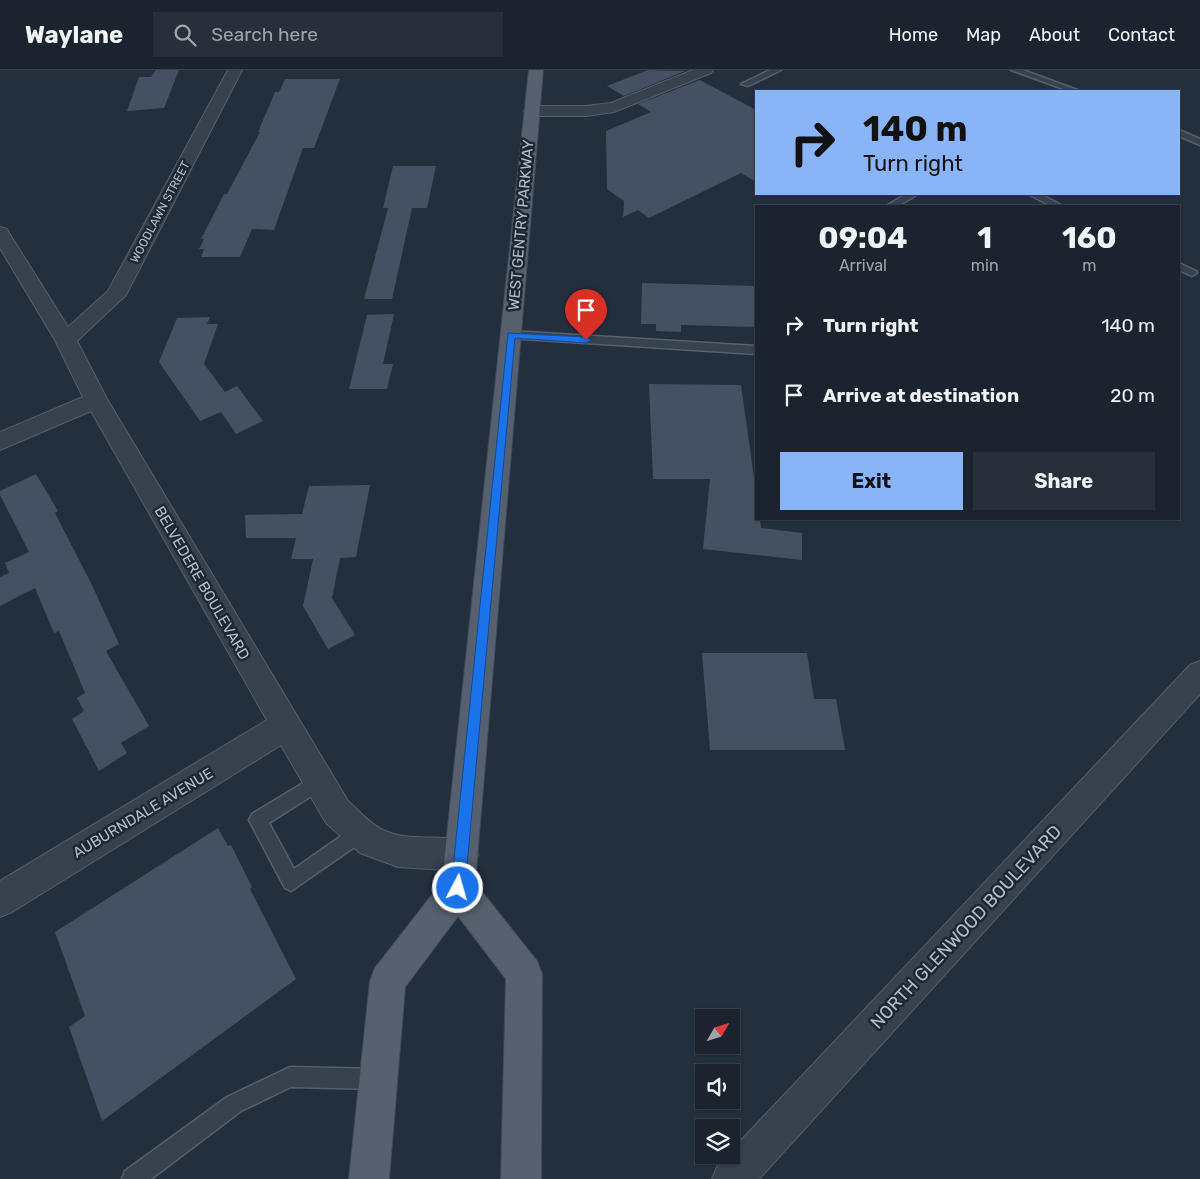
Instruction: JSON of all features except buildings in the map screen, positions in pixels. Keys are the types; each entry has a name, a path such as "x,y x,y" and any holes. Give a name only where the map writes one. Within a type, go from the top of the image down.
{"main road":[{"name":"WEST GENTRY PARKWAY","path":"460,872 536,70"},
{"path":"369,1179 388,981 460,872 524,974 521,1179"}],"street":[{"name":"WOODLAWN STREET","path":"66,340 116,295 235,70"},
{"path":"532,111 586,111 614,107 706,70"},
{"name":"BELVEDERE BOULEVARD","path":"0,233 66,340 96,400 337,812 371,842 460,872"},
{"path":"0,441 96,400"},
{"name":"NORTH GLENWOOD BOULEVARD","path":"732,1179 1200,674"},
{"name":"AUBURNDALE AVENUE","path":"0,900 285,726"}],"lane":[{"path":"744,84 777,70"},
{"path":"1015,70 1073,90"},
{"path":"1180,133 1200,142"},
{"path":"893,205 911,195"},
{"path":"1035,195 1056,205"},
{"path":"1180,267 1192,273"},
{"path":"511,335 755,350"},
{"path":"318,782 258,820 291,882 360,833"},
{"path":"133,1179 234,1104 290,1077 378,1079"}],"route":[{"path":"458,888 511,335 586,340"}]}
